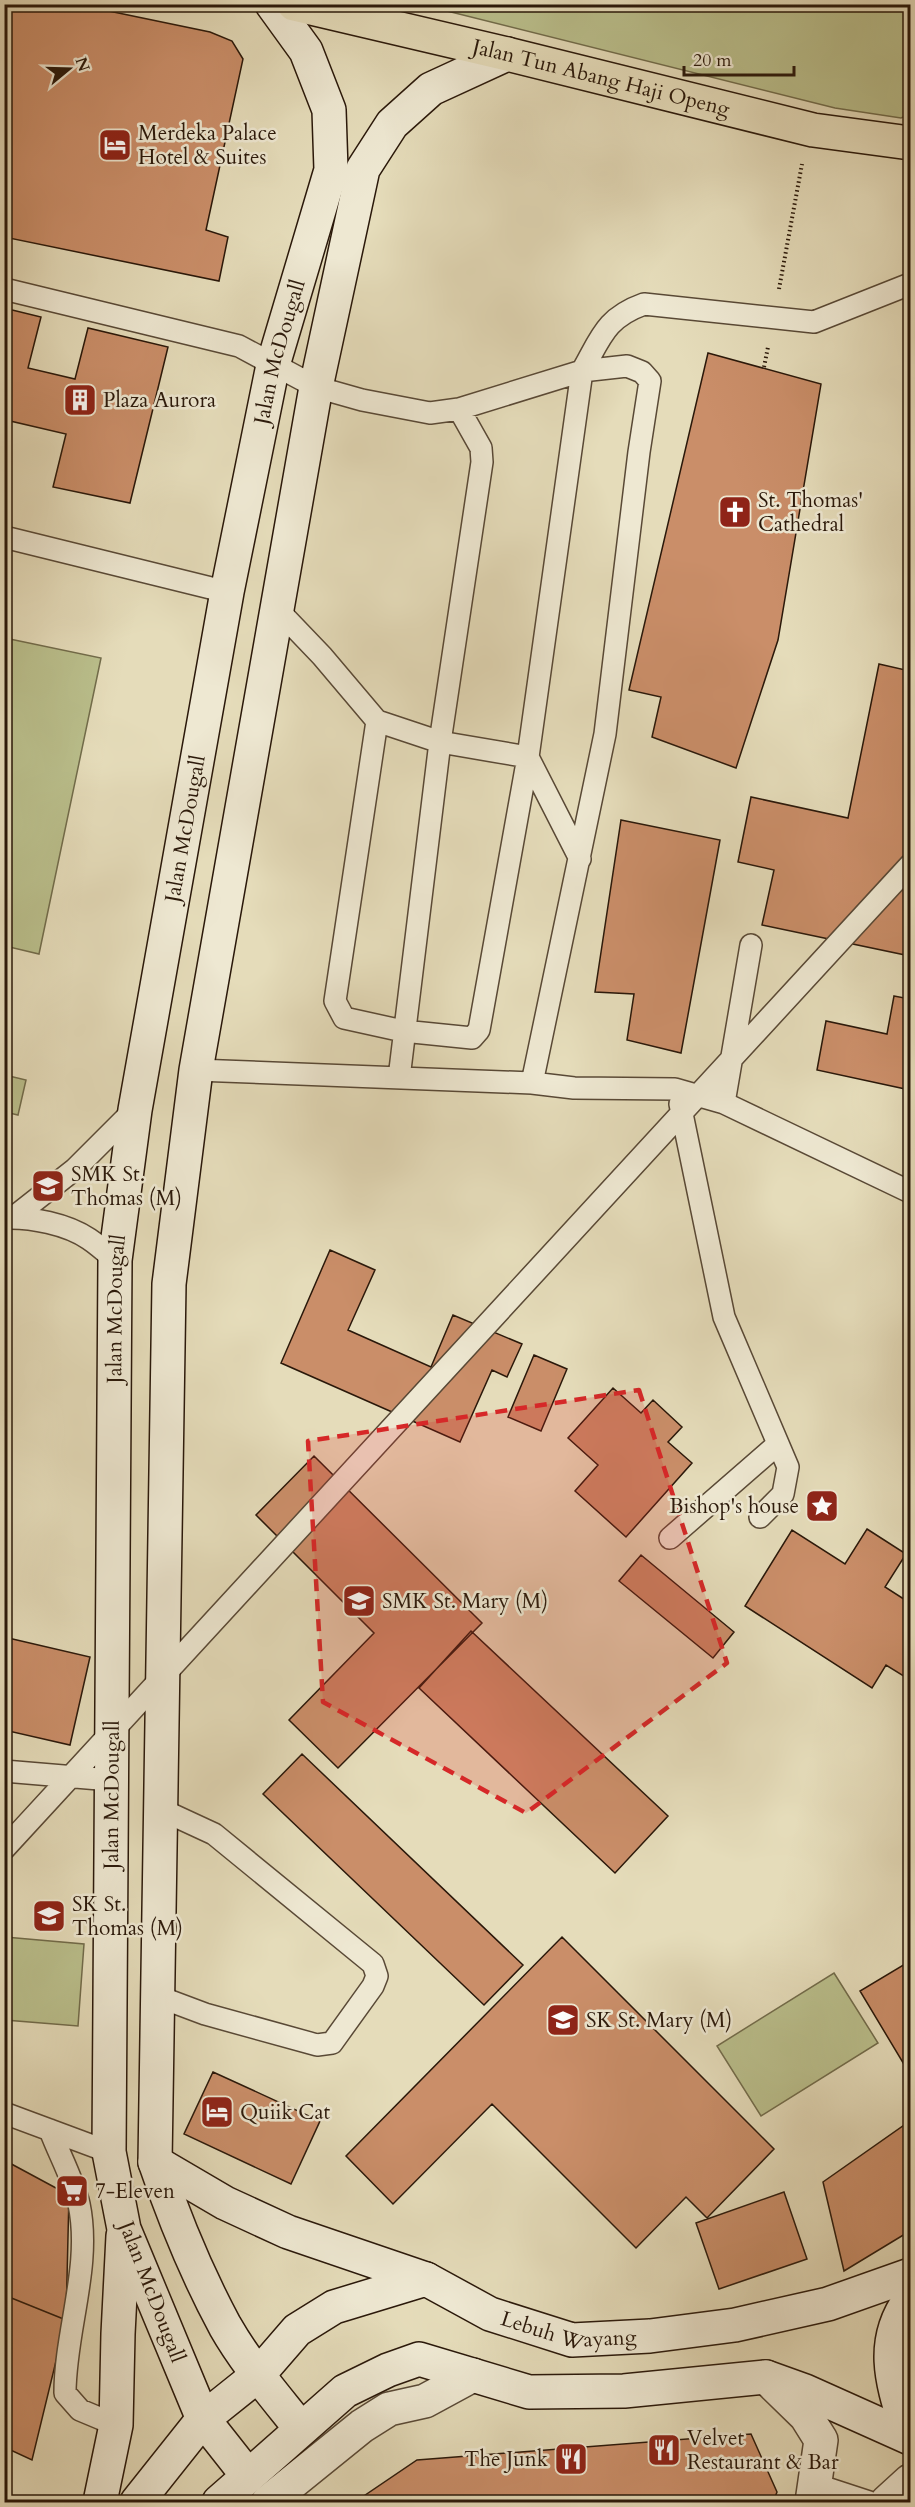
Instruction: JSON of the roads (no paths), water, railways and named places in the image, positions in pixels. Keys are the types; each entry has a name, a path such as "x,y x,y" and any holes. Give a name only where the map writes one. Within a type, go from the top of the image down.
{"main road":[{"name":"Jalan McDougall","path":"248,2476 203,2419 124,2229 109,2152 116,1260 135,1110 228,592 273,365 331,170 329,110 306,51 272,4"},
{"name":"Jalan Tun Abang Haji Openg","path":"294,4 813,130 910,143"},
{"name":"Jalan McDougall","path":"301,2429 258,2375 221,2316 175,2220 155,2162 169,1284 196,1070 316,387 363,169 392,124 431,89 507,54"},
{"name":"Lebuh Wayang","path":"155,2162 225,2203 288,2232 426,2279 490,2314 572,2340 650,2336 735,2325 828,2304 910,2275"},
{"path":"99,2502 116,2425 124,2229"},
{"path":"137,2502 203,2419 258,2375 297,2330 334,2307 426,2279"},
{"path":"910,2299 898,2316 891,2343 893,2382 910,2437"},
{"path":"219,2502 345,2391 388,2370 419,2359 530,2392 624,2391 766,2378 805,2391 910,2437"},
{"path":"268,2502 362,2426 389,2409 425,2401 473,2375"},
{"path":"766,2378 806,2416 821,2440 813,2493"},
{"path":"887,2502 910,2481"}],"lane":[{"path":"377,721 335,1001 344,1018 403,1031 472,1038 479,1030 528,757 582,371 610,323 625,311 644,304 814,322 910,284"},
{"path":"4,289 239,346 316,387 430,413 459,409 582,371 627,366 642,372 650,381 637,464 605,734 532,1083"},
{"path":"399,1078 440,742 482,462 481,448 459,409"},
{"path":"4,537 228,592"},
{"path":"277,609 322,656 377,721 440,742 528,757"},
{"path":"528,757 580,859"},
{"path":"4,1849 910,865"},
{"path":"724,1102 751,945"},
{"path":"196,1070 532,1083 574,1088 675,1089 724,1102 910,1192"},
{"path":"675,1089 685,1123 724,1317 788,1467 783,1494 760,1517"},
{"path":"9,1218 75,1169 135,1110"},
{"path":"9,1218 59,1226 87,1238 116,1260"},
{"path":"669,1538 778,1444"},
{"path":"4,1771 111,1780"},
{"path":"157,1996 205,2014 317,2045 332,2043 373,1986 377,1976 374,1964 214,1834 160,1809"},
{"path":"4,2113 109,2152"},
{"path":"50,2130 78,2203 83,2244 65,2369 65,2393 80,2410 116,2425"},
{"path":"813,2493 869,2502"}],"place":[{"name":"Merdeka Palace Hotel & Suites","path":"115,145"},
{"name":"Plaza Aurora","path":"80,400"},
{"name":"St. Thomas' Cathedral","path":"735,512"},
{"name":"SMK St. Thomas (M)","path":"48,1186"},
{"name":"Bishop's house","path":"822,1506"},
{"name":"SMK St. Mary (M)","path":"359,1601"},
{"name":"SK St. Thomas (M)","path":"49,1916"},
{"name":"SK St. Mary (M)","path":"563,2020"},
{"name":"Quiik Cat","path":"217,2112"},
{"name":"7-Eleven","path":"72,2191"},
{"name":"Velvet Restaurant & Bar","path":"664,2450"},
{"name":"The Junk","path":"571,2459"}]}
